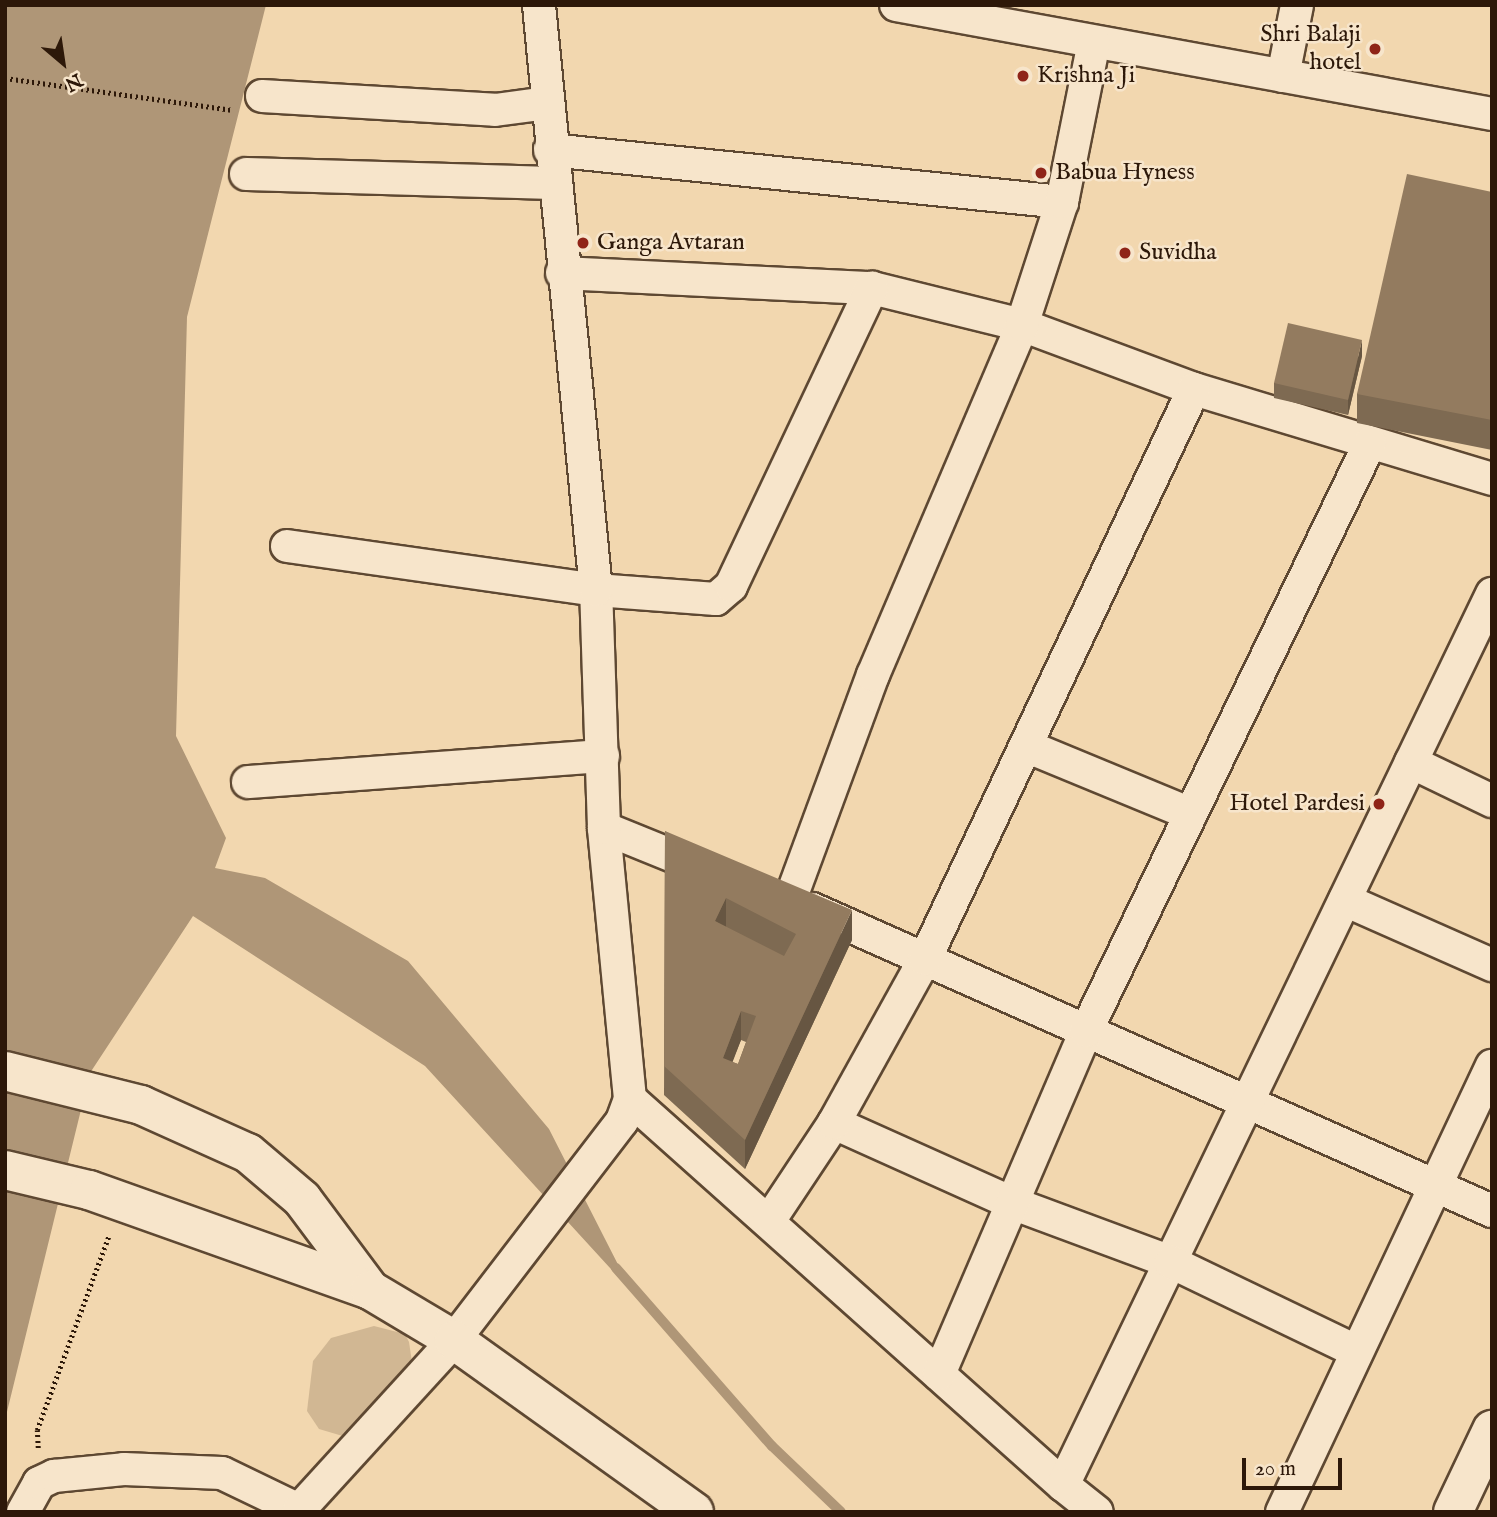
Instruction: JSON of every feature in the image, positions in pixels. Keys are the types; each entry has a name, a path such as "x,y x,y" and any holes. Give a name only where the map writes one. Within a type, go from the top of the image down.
{"main road":[{"path":"5,1071 141,1105 248,1153 302,1199 370,1290"},
{"path":"5,1170 89,1190 370,1290 454,1340 694,1512"},
{"path":"1454,1512 1492,1430"}],"street":[{"path":"23,1512 39,1483 54,1476 124,1469 222,1473 300,1511 454,1340 492,1284 626,1110 604,828 596,590 553,183 539,5"},
{"path":"896,5 1492,114"},
{"path":"1283,76 1297,5"},
{"path":"765,893 873,675 1022,325 1062,202 1094,41"},
{"path":"260,105 495,110 547,103"},
{"path":"550,150 1062,202"},
{"path":"246,174 553,183"},
{"path":"562,273 872,288 1022,325 1194,389 1492,480"},
{"path":"287,546 596,590 706,599 731,586 872,288"},
{"path":"769,1221 834,1122 925,959 1194,389"},
{"path":"939,1374 1086,1031 1370,443"},
{"path":"1063,1485 1492,594"},
{"path":"1026,746 1191,814"},
{"path":"248,782 603,756"},
{"path":"1411,762 1492,801"},
{"path":"604,828 925,959 1492,1211"},
{"path":"1345,900 1492,965"},
{"path":"1282,1512 1432,1185 1492,1066"},
{"path":"626,1110 769,1221 1063,1485 1097,1512"},
{"path":"834,1122 1012,1203 1171,1262 1356,1350"}],"path":[{"path":"5,78 260,105"},
{"path":"37,1430 100,1246"}],"shaded area":[{"path":"5,5 266,5 187,317 176,736 226,838 215,868 265,878 408,961 549,1129 632,1292 425,1066 193,916 90,1073 5,1420"},
{"path":"374,1326 405,1334 412,1362 403,1381 346,1437 319,1429 307,1411 313,1361 331,1338"}],"building":[{"path":"1407,174 1492,192 1492,420 1357,394"},
{"path":"1288,323 1362,340 1348,400 1274,383"},
{"path":"665,831 852,910 745,1140 664,1066","holes":["726,898 796,934 784,956 715,921","741,1011 756,1016 738,1064 723,1058"]}],"waterway":[{"path":"616,1268 772,1446 841,1512"}],"place":[{"name":"Shri Balaji hotel","path":"1375,49"},
{"name":"Krishna Ji","path":"1023,76"},
{"name":"Babua Hyness","path":"1041,173"},
{"name":"Ganga Avtaran","path":"583,243"},
{"name":"Suvidha","path":"1125,253"},
{"name":"Hotel Pardesi","path":"1379,804"}]}
